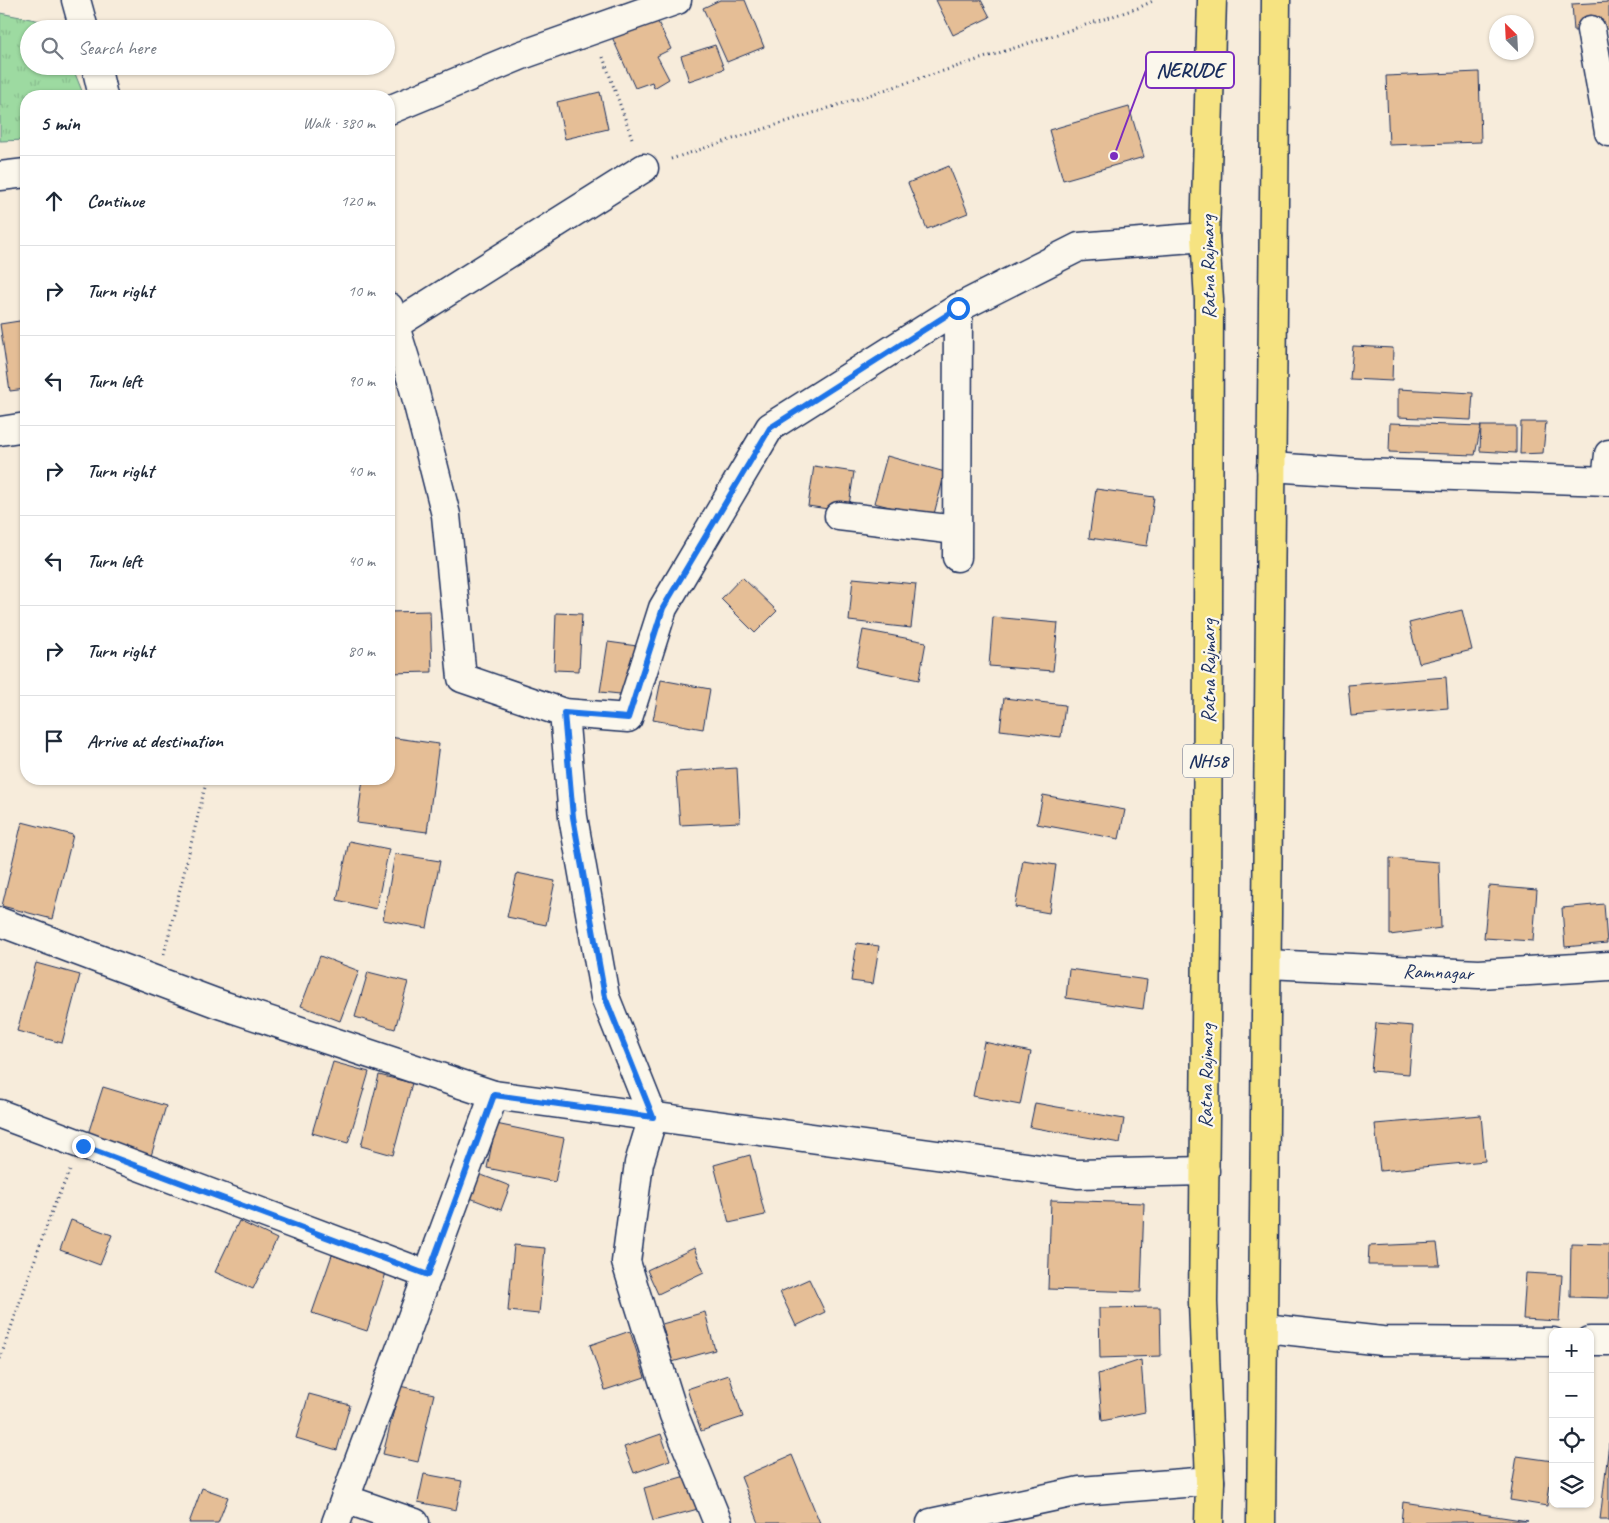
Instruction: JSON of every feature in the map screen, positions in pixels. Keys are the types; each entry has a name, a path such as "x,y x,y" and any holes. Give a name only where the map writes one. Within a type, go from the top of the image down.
{"highway":[{"name":"Ratna Rajmarg","path":"1209,1523 1210,1481 1204,1302 1209,310 1205,237 1212,0"},
{"path":"1261,1523 1276,0"}],"street":[{"path":"76,0 82,20"},
{"path":"395,108 522,55 677,0"},
{"path":"1591,30 1609,132"},
{"path":"98,75 102,90"},
{"path":"395,314 644,168"},
{"path":"0,176 20,174"},
{"path":"395,338 401,383 446,515 462,678 564,713 628,718 663,608 770,428 958,308 1079,247 1205,237"},
{"path":"957,557 958,308"},
{"path":"0,430 20,428"},
{"path":"1271,468 1361,473 1607,481 1609,454"},
{"path":"839,516 956,530"},
{"path":"564,713 573,817 605,997 653,1117 639,1163 626,1262 674,1415 716,1523"},
{"path":"0,922 158,981 328,1041 494,1095 1077,1174 1205,1171"},
{"name":"Ramnagar","path":"1267,964 1479,974 1609,966"},
{"path":"415,1523 341,1511 494,1095"},
{"path":"0,1114 428,1275"},
{"path":"1264,1328 1382,1341 1549,1342"},
{"path":"1594,1341 1609,1341"},
{"path":"931,1523 1080,1491 1210,1481"}],"path":[{"path":"593,31 644,168 1119,14 1155,0"},
{"path":"158,981 206,785"},
{"path":"0,1359 54,1205 83,1146"}],"green space":[{"path":"0,13 36,20 20,20 20,75 76,75 82,90 20,90 20,140 0,141"}],"building":[{"path":"720,0 745,0 764,47 727,62 703,8"},
{"path":"936,0 981,0 990,17 953,35"},
{"path":"1609,2 1609,29 1574,31 1572,4"},
{"path":"658,22 671,49 657,56 669,79 654,88 652,82 635,88 612,37"},
{"path":"715,45 724,69 689,81 681,56"},
{"path":"1479,72 1481,142 1389,145 1386,76"},
{"path":"600,92 608,129 565,139 557,102"},
{"path":"1129,107 1144,157 1063,180 1049,130"},
{"path":"949,166 968,213 927,229 908,183"},
{"path":"20,321 20,390 10,391 0,324"},
{"path":"1353,346 1393,348 1392,381 1350,379"},
{"path":"1398,389 1473,393 1471,420 1398,417"},
{"path":"1521,422 1546,422 1543,453 1520,454"},
{"path":"1390,423 1481,426 1475,455 1389,452"},
{"path":"1481,426 1516,426 1516,453 1480,451"},
{"path":"887,456 945,472 933,518 874,503"},
{"path":"814,466 854,472 848,512 808,506"},
{"path":"1096,489 1154,497 1147,546 1089,538"},
{"path":"742,577 777,611 755,633 721,599"},
{"path":"853,578 916,584 911,628 849,621"},
{"path":"1462,610 1472,650 1419,663 1409,623"},
{"path":"430,611 432,672 395,673 395,612"},
{"path":"556,613 582,614 579,671 554,670"},
{"path":"993,617 1058,623 1053,671 989,666"},
{"path":"863,630 926,642 919,680 856,667"},
{"path":"608,642 637,646 630,695 600,692"},
{"path":"1446,677 1448,708 1351,716 1348,685"},
{"path":"661,680 710,689 703,729 653,720"},
{"path":"1004,698 1065,705 1061,737 1000,730"},
{"path":"395,738 439,744 427,832 357,823 362,785 395,785"},
{"path":"737,768 740,822 680,825 676,772"},
{"path":"1043,795 1125,810 1119,839 1037,824"},
{"path":"22,822 73,835 52,919 2,906"},
{"path":"349,841 389,849 376,909 337,900"},
{"path":"395,854 440,861 427,928 383,920"},
{"path":"1390,858 1439,862 1441,928 1390,935"},
{"path":"1023,860 1056,865 1049,913 1015,907"},
{"path":"517,873 555,881 546,925 507,917"},
{"path":"1489,886 1537,890 1533,941 1484,938"},
{"path":"1604,904 1607,943 1565,947 1562,908"},
{"path":"857,943 879,946 873,984 851,981"},
{"path":"320,956 359,971 340,1021 301,1006"},
{"path":"36,963 80,975 62,1043 17,1031"},
{"path":"1069,969 1147,980 1143,1009 1066,998"},
{"path":"368,972 408,982 395,1029 355,1017"},
{"path":"1376,1023 1413,1026 1409,1074 1371,1071"},
{"path":"984,1042 1031,1052 1020,1105 973,1096"},
{"path":"333,1062 369,1072 348,1143 312,1133"},
{"path":"379,1075 412,1083 393,1155 361,1146"},
{"path":"103,1087 166,1106 151,1156 87,1137"},
{"path":"1035,1103 1124,1119 1120,1143 1030,1127"},
{"path":"1481,1115 1485,1161 1380,1171 1375,1124"},
{"path":"496,1124 564,1138 555,1182 487,1168"},
{"path":"750,1155 765,1215 729,1223 714,1165"},
{"path":"479,1174 510,1186 501,1210 470,1198"},
{"path":"1051,1200 1144,1203 1141,1292 1048,1289"},
{"path":"71,1220 112,1235 100,1265 60,1250"},
{"path":"239,1221 277,1239 253,1289 215,1272"},
{"path":"1437,1243 1440,1265 1368,1265 1369,1246"},
{"path":"1571,1243 1609,1244 1609,1298 1570,1297"},
{"path":"514,1245 545,1248 539,1314 508,1311"},
{"path":"694,1248 704,1272 658,1294 647,1270"},
{"path":"332,1255 386,1273 367,1331 312,1313"},
{"path":"1526,1273 1562,1275 1559,1321 1523,1319"},
{"path":"809,1279 825,1312 796,1326 780,1292"},
{"path":"1160,1307 1161,1356 1100,1358 1099,1308"},
{"path":"705,1312 715,1350 672,1362 662,1324"},
{"path":"630,1331 645,1377 605,1390 590,1345"},
{"path":"1141,1360 1145,1412 1102,1421 1098,1374"},
{"path":"729,1375 743,1417 701,1431 687,1389"},
{"path":"400,1386 434,1394 418,1462 383,1454"},
{"path":"309,1394 350,1405 337,1450 296,1438"},
{"path":"661,1434 670,1460 634,1473 624,1447"},
{"path":"1609,1443 1609,1520 1600,1520"},
{"path":"792,1455 820,1523 759,1523 741,1477"},
{"path":"1517,1456 1549,1460 1547,1506 1510,1500"},
{"path":"424,1474 462,1481 456,1510 418,1502"},
{"path":"689,1475 698,1509 653,1521 644,1488"},
{"path":"202,1488 228,1497 218,1523 189,1523"},
{"path":"1403,1502 1528,1521 1401,1523"}],"place":[{"name":"NERUDE","path":"1114,156"}],"route":[{"path":"83,1146 428,1275 494,1095 653,1117 605,997 573,817 564,713 628,718 663,608 770,428 958,308"}]}
